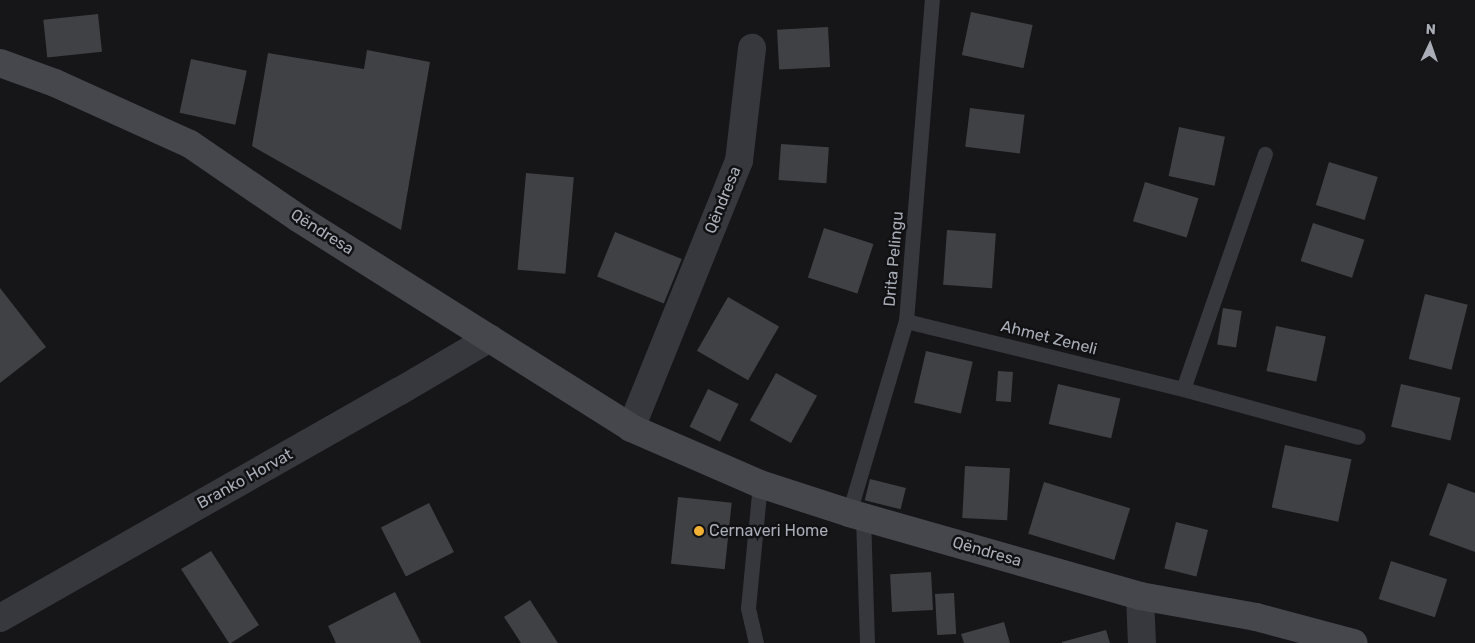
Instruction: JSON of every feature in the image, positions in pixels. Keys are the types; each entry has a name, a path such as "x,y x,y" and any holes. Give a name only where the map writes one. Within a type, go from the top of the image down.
{"street":[{"name":"Qëndresa","path":"631,428 739,161 752,48"},
{"name":"Qëndresa","path":"0,63 55,83 190,144 298,218 631,428 760,484 856,515 1140,596 1256,617 1354,643"},
{"name":"Branko Horvat","path":"0,618 490,338"},
{"path":"1140,596 1142,643"}],"lane":[{"name":"Drita Pelingu","path":"867,643 856,515 906,321 932,0"},
{"path":"1184,389 1265,154"},
{"name":"Ahmet Zeneli","path":"906,321 1184,389 1358,437"},
{"path":"756,643 748,608 760,484"}],"building":[{"path":"971,12 1033,25 1023,68 962,55"},
{"path":"98,14 102,52 47,58 43,20"},
{"path":"828,27 830,67 779,70 777,30"},
{"path":"367,50 430,62 401,230 252,146 268,53 364,69"},
{"path":"191,59 247,71 235,125 180,113"},
{"path":"970,108 1025,115 1020,153 965,147"},
{"path":"1179,127 1225,137 1215,186 1169,176"},
{"path":"781,144 829,147 826,183 778,180"},
{"path":"1329,162 1378,177 1365,220 1316,205"},
{"path":"526,173 574,177 565,274 518,270"},
{"path":"1145,182 1199,198 1187,238 1133,221"},
{"path":"1313,223 1364,240 1352,278 1301,261"},
{"path":"824,228 873,244 857,294 808,277"},
{"path":"947,230 996,233 992,288 943,285"},
{"path":"615,232 682,259 664,303 597,277"},
{"path":"0,288 46,347 0,383"},
{"path":"1425,294 1468,305 1451,370 1409,359"},
{"path":"728,297 779,326 748,380 697,351"},
{"path":"1223,308 1242,311 1236,348 1217,345"},
{"path":"1276,326 1326,337 1316,382 1266,371"},
{"path":"926,351 973,362 961,413 914,403"},
{"path":"998,371 1013,372 1011,402 996,401"},
{"path":"776,373 817,396 791,443 750,420"},
{"path":"1058,384 1120,398 1111,438 1049,424"},
{"path":"1401,384 1460,398 1451,441 1391,427"},
{"path":"708,389 739,404 720,442 690,427"},
{"path":"1285,445 1352,459 1338,522 1272,508"},
{"path":"965,466 1010,468 1007,520 962,518"},
{"path":"870,479 906,488 901,509 865,500"},
{"path":"1044,482 1130,508 1114,560 1028,534"},
{"path":"1448,483 1475,493 1475,552 1429,535"},
{"path":"678,497 732,503 725,569 671,564"},
{"path":"429,503 454,552 406,577 381,528"},
{"path":"1176,522 1208,530 1196,577 1164,569"},
{"path":"211,551 259,625 231,643 229,643 181,569"},
{"path":"1391,561 1447,579 1435,617 1379,599"},
{"path":"931,572 933,610 892,612 890,574"},
{"path":"395,592 421,643 336,643 328,626"},
{"path":"954,593 956,634 937,635 935,594"},
{"path":"530,600 558,643 521,643 504,617"},
{"path":"1004,622 1010,643 964,643 961,634"},
{"path":"1106,630 1110,643 1062,643 1062,642"}],"place":[{"name":"Cernaveri Home","path":"699,531"}]}
